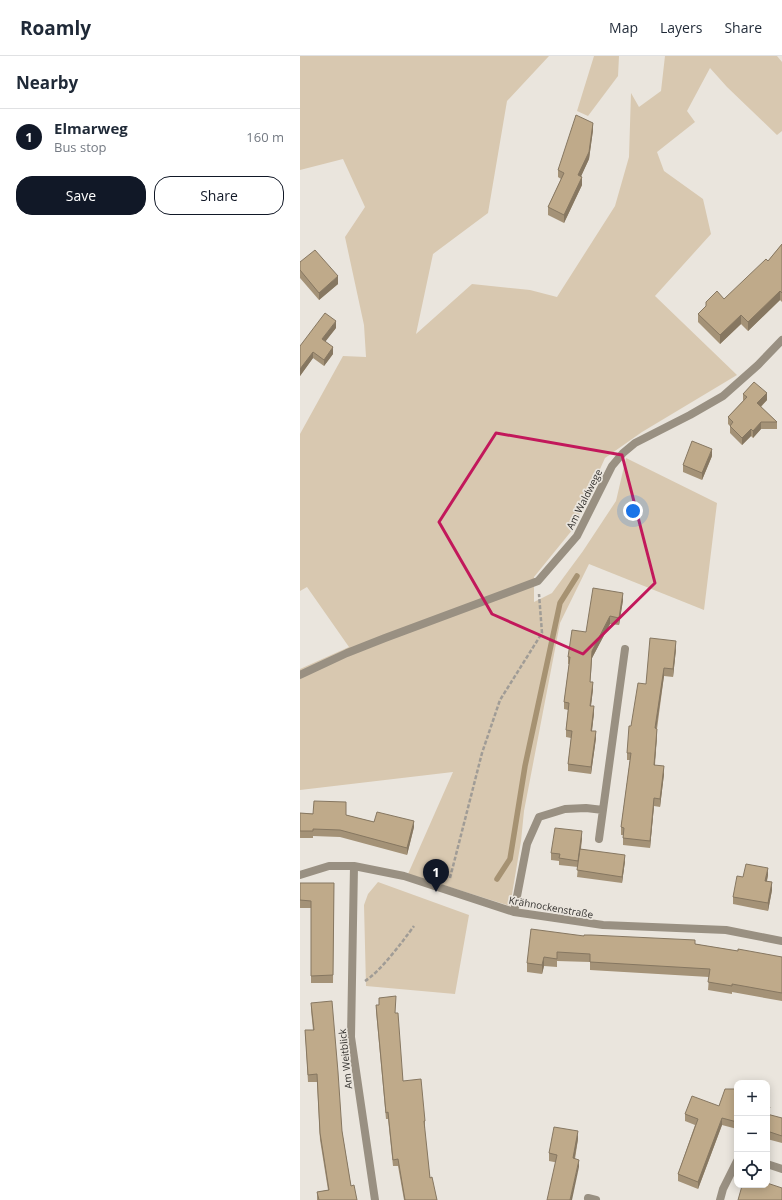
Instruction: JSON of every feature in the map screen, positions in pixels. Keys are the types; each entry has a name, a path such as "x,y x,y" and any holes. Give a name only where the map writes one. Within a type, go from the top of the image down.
{"street":[{"name":"Am Waldwege","path":"300,675 366,645 538,581 577,536 612,466 623,453 635,443 690,415 723,396 758,365 782,340"},
{"path":"599,839 625,649"},
{"path":"514,912 527,844 539,817 565,809 586,808 603,810"},
{"name":"Krähnockenstraße","path":"300,875 329,866 354,866 404,876 514,912 603,925 726,930 782,941"},
{"name":"Am Weitblick","path":"354,866 351,1037 375,1200"},
{"path":"770,1165 782,1169"},
{"path":"720,1200 723,1189 734,1167"}],"path":[{"path":"447,890 482,753 500,700 542,633 538,581"},
{"path":"352,986 370,978 414,926"}],"highlighted area":[{"path":"496,433 622,455 655,583 583,654 492,614 439,522"}],"shaded area":[{"path":"300,56 549,56 507,101 488,213 433,254 416,334 472,284 530,290 557,297 615,206 629,157 631,93 639,107 661,91 665,56 777,56 782,62 782,131 777,135 727,87 710,68 687,111 695,122 657,152 664,171 703,199 711,234 655,296 737,375 642,432 605,458 573,529 534,577 534,602 552,593 583,551 616,501 626,458 717,503 704,610 589,564 560,623 524,811 521,841 510,906 408,874 453,772 300,790 300,669 349,647 307,587 300,591 300,434 343,356 366,357 364,325 345,237 365,207 343,159 300,170"},
{"path":"594,56 619,56 618,76 588,116 577,111"},
{"path":"378,882 469,915 455,994 366,986 364,905 368,894"}],"building":[{"path":"576,115 593,123 589,152 578,175 582,177 564,215 548,207 564,173 558,170"},
{"path":"782,244 782,293 780,291 748,322 741,315 720,335 698,314 706,306 706,302 717,291 724,299 766,259 768,261"},
{"path":"315,250 338,276 319,293 300,270 300,262"},
{"path":"325,313 336,321 322,339 333,347 324,360 313,352 300,369 300,346"},
{"path":"754,382 767,393 757,403 777,422 761,422 753,431 751,429 742,438 730,426 733,422 728,417 747,397 743,394"},
{"path":"692,441 712,449 702,473 683,465"},
{"path":"593,588 623,593 619,618 610,616 592,651 590,682 593,682 590,706 594,706 591,731 596,731 591,767 568,764 572,731 566,730 569,703 564,702 572,630 586,632"},
{"path":"650,638 676,641 673,669 664,668 655,728 657,729 654,765 664,766 660,799 654,798 650,841 623,838 624,828 621,827 631,753 627,753 629,726 631,726 638,683 646,684"},
{"path":"314,801 346,802 346,815 374,822 377,812 414,821 407,848 340,830 313,829 313,831 300,831 300,813 313,814"},
{"path":"555,828 582,831 578,861 559,858 560,854 551,853"},
{"path":"580,849 625,855 622,877 577,870"},
{"path":"746,864 768,868 765,881 772,882 768,903 733,897 737,876 743,877"},
{"path":"300,883 334,883 333,975 311,976 311,901 300,900"},
{"path":"531,929 584,936 591,935 695,940 695,944 738,951 738,949 782,957 782,993 732,984 732,986 708,982 710,969 590,962 590,954 557,952 557,959 544,957 542,965 527,963"},
{"path":"396,996 395,1013 398,1013 403,1081 421,1079 430,1178 432,1177 437,1200 405,1200 398,1159 393,1160 388,1112 386,1113 376,1005 379,1005 379,998"},
{"path":"332,1001 342,1131 351,1186 354,1185 357,1200 319,1200 317,1192 329,1190 320,1133 317,1074 308,1075 305,1030 314,1030 311,1003"},
{"path":"725,1089 734,1089 734,1121 722,1118 698,1182 678,1174 698,1119 685,1114 692,1096 719,1106"},
{"path":"770,1115 782,1118 782,1136 770,1132"},
{"path":"554,1127 578,1131 573,1158 579,1160 570,1200 547,1200 557,1155 549,1153"},
{"path":"770,1184 782,1188 782,1200 738,1200 741,1188 770,1188"}],"waterway":[{"path":"497,879 510,859 525,766 560,603 577,576"}],"place":[{"name":"Elmarweg","path":"436,892"}]}
